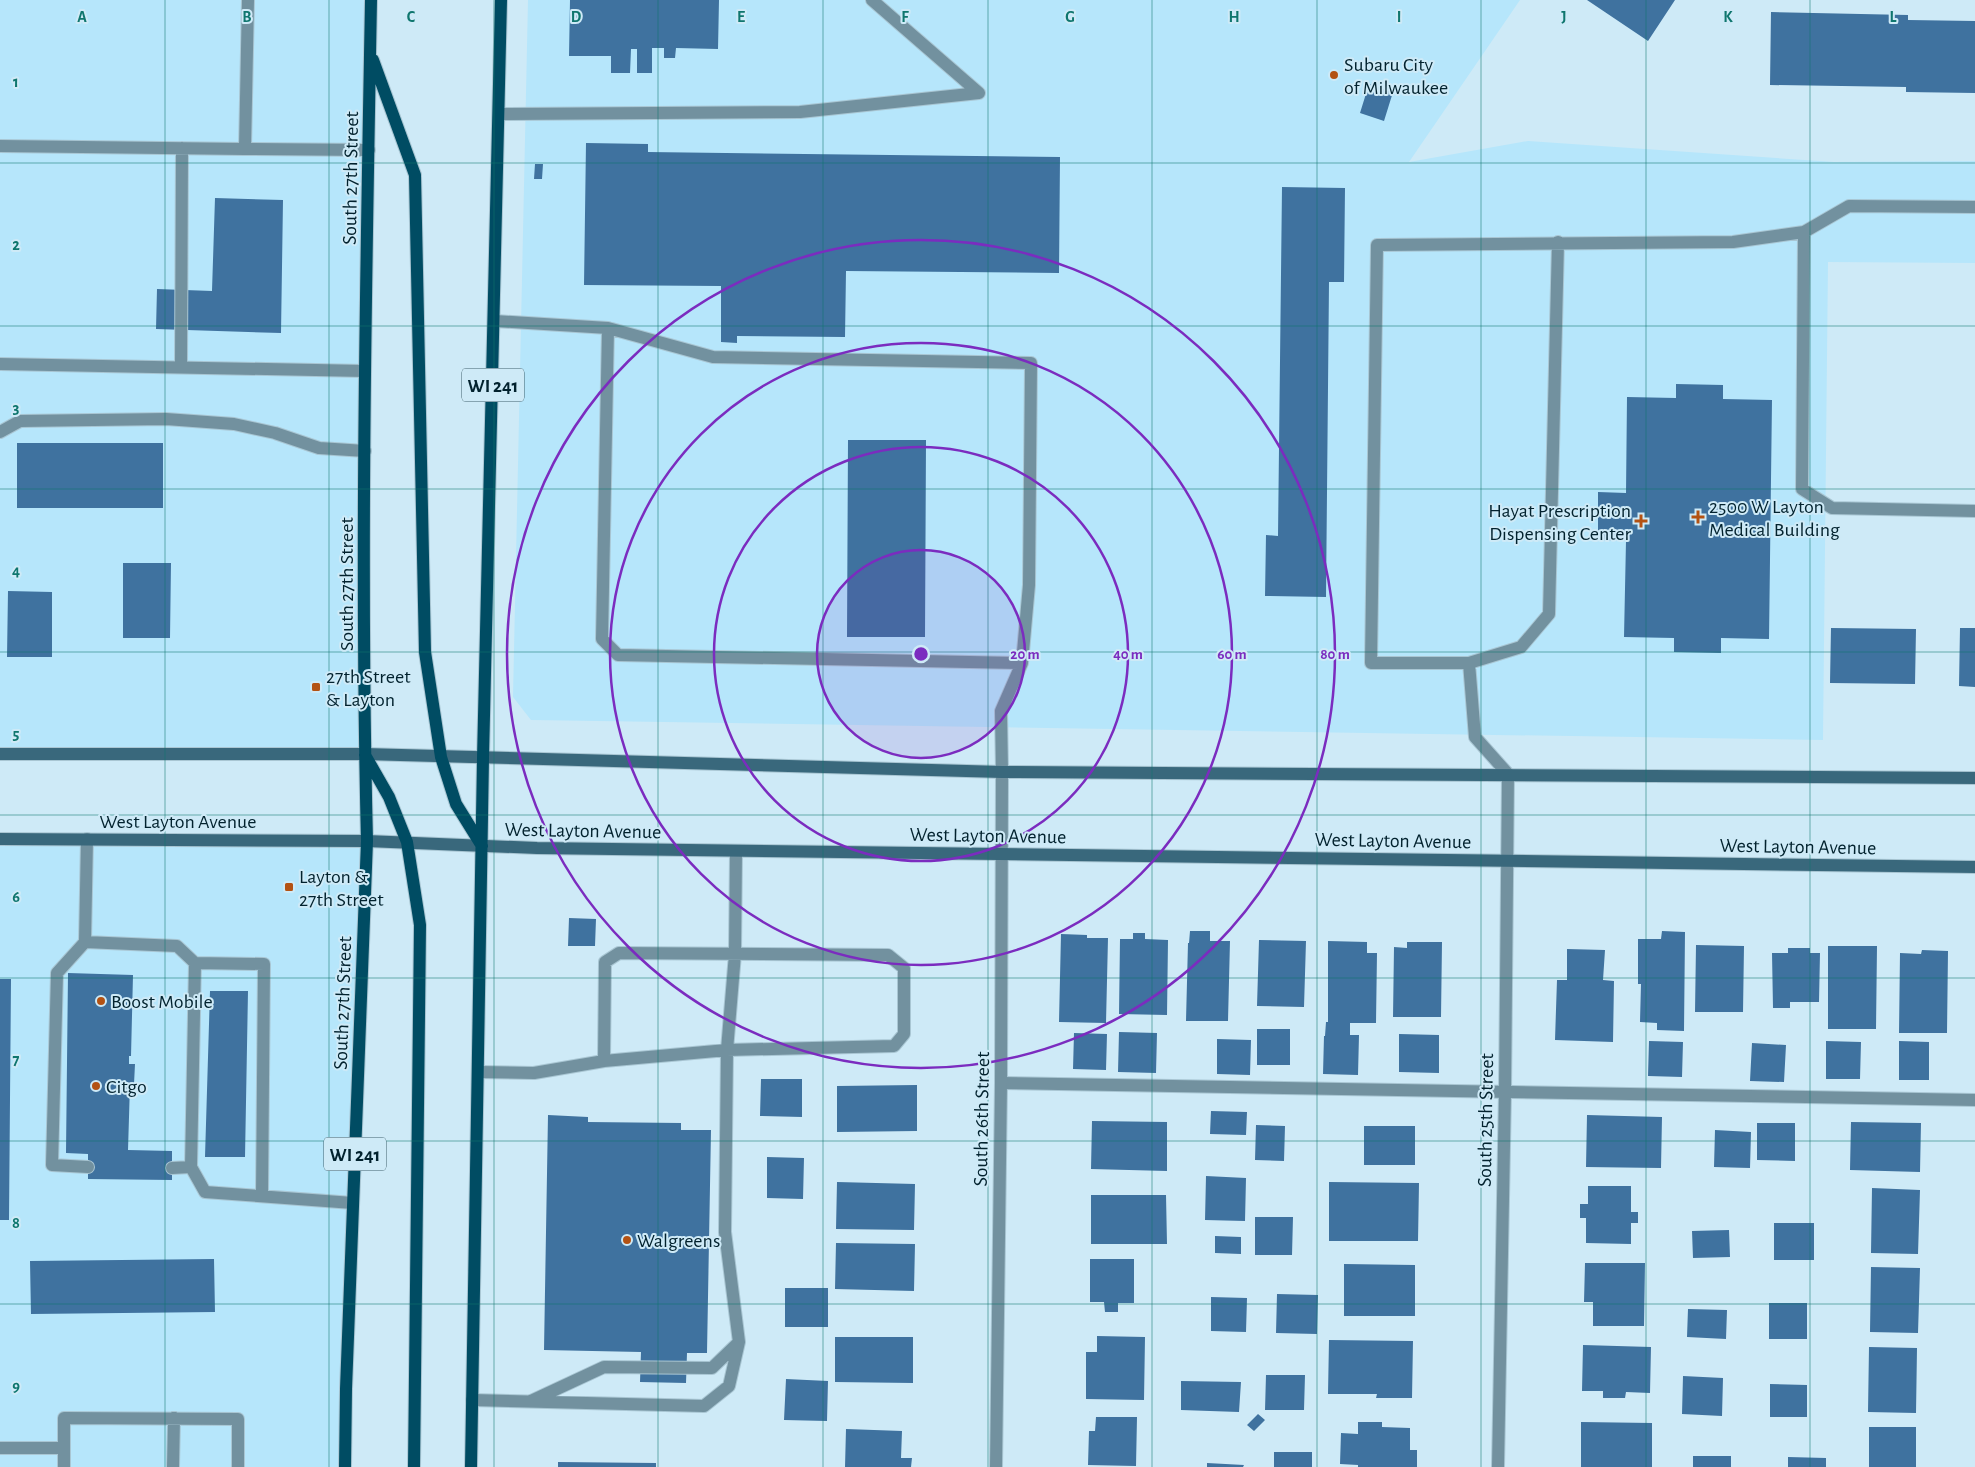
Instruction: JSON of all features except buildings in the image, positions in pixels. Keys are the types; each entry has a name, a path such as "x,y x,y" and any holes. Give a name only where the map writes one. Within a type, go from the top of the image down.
{"main road":[{"name":"South 27th Street","path":"345,1467 367,840 365,754 365,371 372,0"},
{"path":"493,0 501,6"},
{"name":"WI 241","path":"471,1467 483,847 483,758 495,321 501,6"},
{"path":"370,53 415,175 425,652 442,757 456,804 483,847"},
{"path":"0,754 365,754 1002,772 1975,778"},
{"path":"365,754 389,797 407,842 420,925 414,1467"},
{"name":"West Layton Avenue","path":"0,839 367,840 483,847 1975,867"}],"street":[{"path":"245,149 248,0"},
{"path":"499,114 800,112 979,93 872,0"},
{"path":"0,155 0,146 369,150"},
{"path":"181,367 182,148"},
{"path":"1558,242 1549,614 1521,647 1469,663 1371,663 1377,245 1558,242 1734,242 1804,232 1849,206 1975,207"},
{"path":"1804,232 1802,489 1832,508 1975,511"},
{"path":"495,321 608,328 602,639 618,655 1022,663"},
{"name":"South 26th Street","path":"608,328 713,358 1031,363 1028,585 1022,663 1001,711 1001,1083 996,1467"},
{"path":"0,364 365,371"},
{"path":"0,432 20,421 166,419 234,424 275,433 319,448 365,451"},
{"path":"1469,663 1475,737 1508,774"},
{"name":"South 25th Street","path":"1498,1467 1505,1092 1508,774"},
{"path":"87,839 85,942 57,973 52,1165 88,1167"},
{"path":"472,1400 704,1406 729,1386 739,1342 725,1232 727,1050 735,954 736,851"},
{"path":"85,942 177,946 195,963 264,964 262,1196"},
{"path":"479,1072 534,1073 604,1061 727,1050 894,1046 904,1034 904,968 888,955 619,953 605,962 604,1061"},
{"path":"195,963 191,1167 205,1192 353,1203"},
{"path":"1001,1083 1975,1100"},
{"path":"172,1168 191,1167"},
{"path":"528,1402 604,1367 712,1368 739,1342"},
{"path":"64,1467 64,1418 174,1418 238,1419 238,1467"},
{"path":"173,1467 174,1418"},
{"path":"0,1448 64,1448"}],"shaded area":[{"path":"0,0 371,0 365,754 0,754"},
{"path":"528,0 1520,0 1409,162 1528,141 1834,162 1975,161 1975,263 1828,262 1823,740 531,720 513,697"},
{"path":"0,839 367,841 345,1467 0,1467"}],"place":[{"name":"Subaru City of Milwaukee","path":"1334,75"},
{"name":"2500 W Layton Medical Building","path":"1698,517"},
{"name":"Hayat Prescription Dispensing Center","path":"1641,521"},
{"name":"27th Street & Layton","path":"316,687"},
{"name":"Layton & 27th Street","path":"289,887"},
{"name":"Boost Mobile","path":"101,1001"},
{"name":"Citgo","path":"96,1086"},
{"name":"Walgreens","path":"627,1240"}]}
